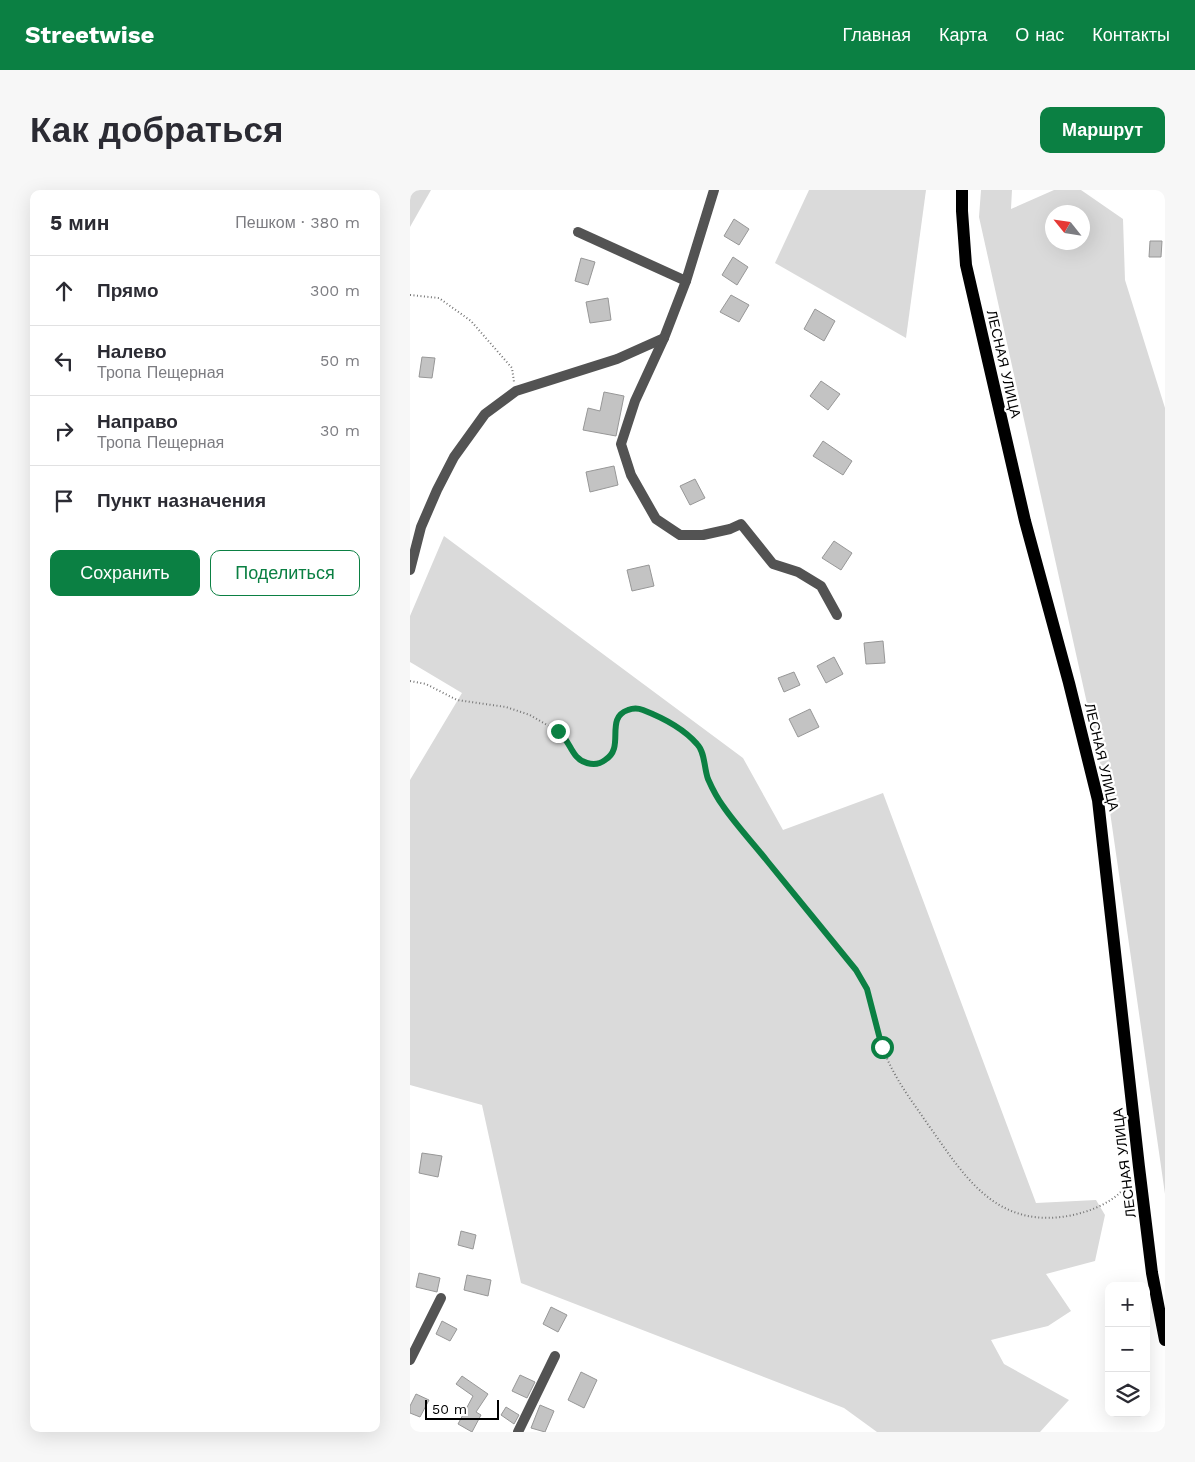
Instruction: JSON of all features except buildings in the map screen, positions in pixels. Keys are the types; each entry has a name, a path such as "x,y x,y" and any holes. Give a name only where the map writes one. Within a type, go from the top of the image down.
{"main road":[{"name":"ЛЕСНАЯ УЛИЦА","path":"962,190 966,265 1024,521 1069,683 1098,800 1152,1273 1165,1340"}],"street":[{"path":"714,190 686,281 664,338 635,401 621,444 631,475 656,519 680,535 703,535 730,529 741,524 773,564 798,572 821,586 837,615"},
{"path":"578,232 686,281"},
{"path":"410,570 421,527 454,457 485,414 516,391 617,359 664,338"},
{"path":"410,1360 441,1298"},
{"path":"518,1432 555,1356"}],"path":[{"path":"410,295 439,298 471,320 512,368 516,391"},
{"path":"410,681 426,684 457,700 506,707 530,715 564,735 576,757 580,761 592,764 603,762 612,754 616,744 616,723 621,714 635,708 649,713 682,731 697,743 703,755 709,780 722,805 856,970 869,995 882,1047 897,1079 963,1174 975,1187 998,1204 1020,1213 1044,1217 1063,1217 1094,1208 1116,1196 1126,1187 1139,1167"}],"shaded area":[{"path":"410,190 431,190 410,227"},
{"path":"809,190 926,190 906,338 775,263"},
{"path":"981,190 1012,190 1011,209 1054,190 1081,190 1123,219 1125,280 1165,408 1165,1194 1108,798 979,217"},
{"path":"444,536 743,758 783,830 883,793 1036,1203 1096,1200 1105,1215 1095,1261 1046,1274 1071,1311 1048,1326 991,1340 1004,1364 1069,1400 1040,1432 877,1432 844,1408 521,1283 482,1105 410,1085 410,780 462,693 410,662 410,616"}],"route":[{"path":"558,731 568,740 572,752 580,761 598,764 608,758 614,750 616,744 615,728 621,714 630,709 640,708 682,731 697,743 703,755 709,780 718,800 856,970 867,989 882,1047"}]}
